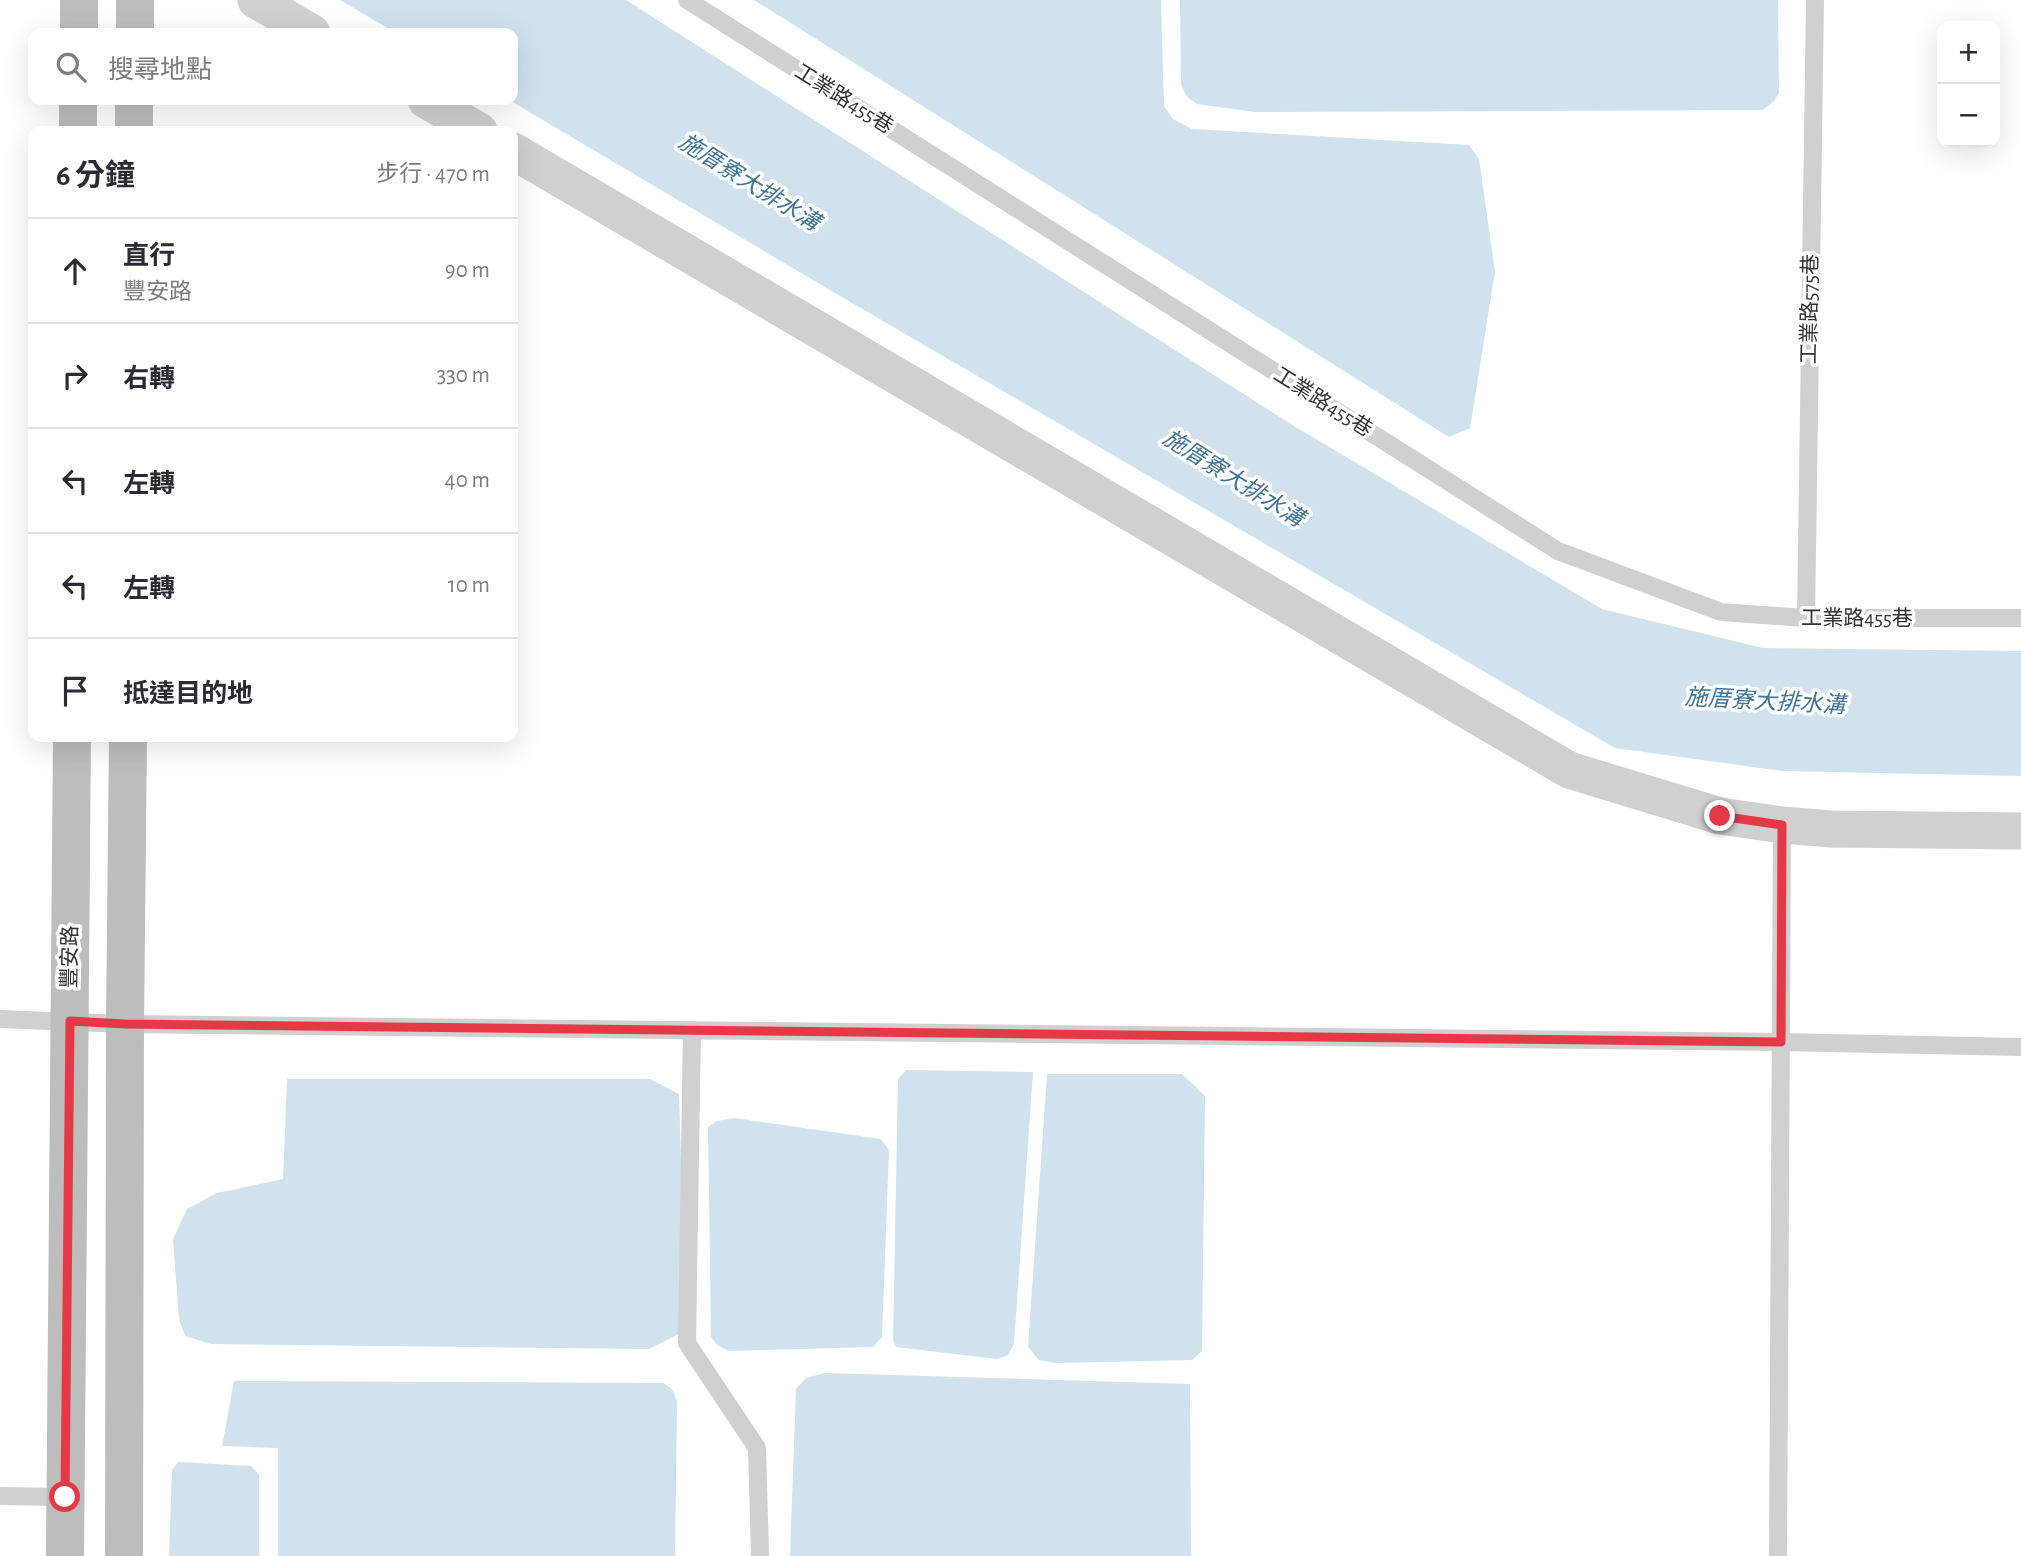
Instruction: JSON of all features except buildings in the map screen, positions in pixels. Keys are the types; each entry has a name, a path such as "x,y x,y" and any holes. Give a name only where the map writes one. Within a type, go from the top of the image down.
{"street":[{"path":"79,0 79,28"},
{"path":"135,0 135,28"},
{"path":"256,0 304,28"},
{"path":"78,105 78,126"},
{"path":"134,105 134,126"},
{"path":"435,105 471,126"},
{"path":"518,154 1569,770 1720,816 1782,825 1831,829 2021,831"},
{"name":"豐安路","path":"65,1556 72,742"},
{"path":"124,1556 128,742"}],"lane":[{"name":"工業路455巷","path":"687,0 1558,551 1721,612 1806,618 2021,618"},
{"name":"工業路575巷","path":"1806,618 1815,0"},
{"path":"1778,1556 1782,825"},
{"path":"0,1019 125,1024 1781,1042 2021,1048"},
{"path":"692,1030 687,1343 757,1448 760,1556"},
{"path":"0,1496 65,1497"}],"water":[{"name":"施厝寮大排水溝","path":"340,0 626,0 1294,426 1602,609 1763,648 2021,651 2021,776 1782,771 1615,748 517,105 518,28 388,28"},
{"path":"754,0 1161,0 1164,106 1173,119 1192,129 1469,145 1479,159 1495,272 1470,428 1449,437"},
{"path":"1180,0 1778,0 1779,93 1763,110 1255,112 1197,104 1187,97 1181,85"},
{"path":"906,1070 1033,1072 1014,1344 1008,1355 997,1359 896,1347 893,1340 898,1079"},
{"path":"1047,1074 1182,1074 1205,1096 1202,1351 1192,1360 1056,1363 1039,1360 1028,1347"},
{"path":"287,1079 650,1079 679,1094 686,1323 679,1334 649,1349 211,1344 185,1336 179,1319 173,1239 187,1209 217,1193 283,1179"},
{"path":"734,1118 881,1139 889,1150 882,1337 873,1347 729,1351 717,1345 711,1337 708,1127 717,1121"},
{"path":"825,1373 1190,1384 1191,1556 790,1556 796,1389 806,1378"},
{"path":"234,1381 663,1383 672,1389 677,1401 675,1556 278,1556 278,1448 222,1446"},
{"path":"178,1462 251,1466 259,1474 259,1556 169,1556 172,1470"}],"route":[{"path":"65,1497 70,1021 125,1024 1781,1042 1782,825 1720,816"}]}
